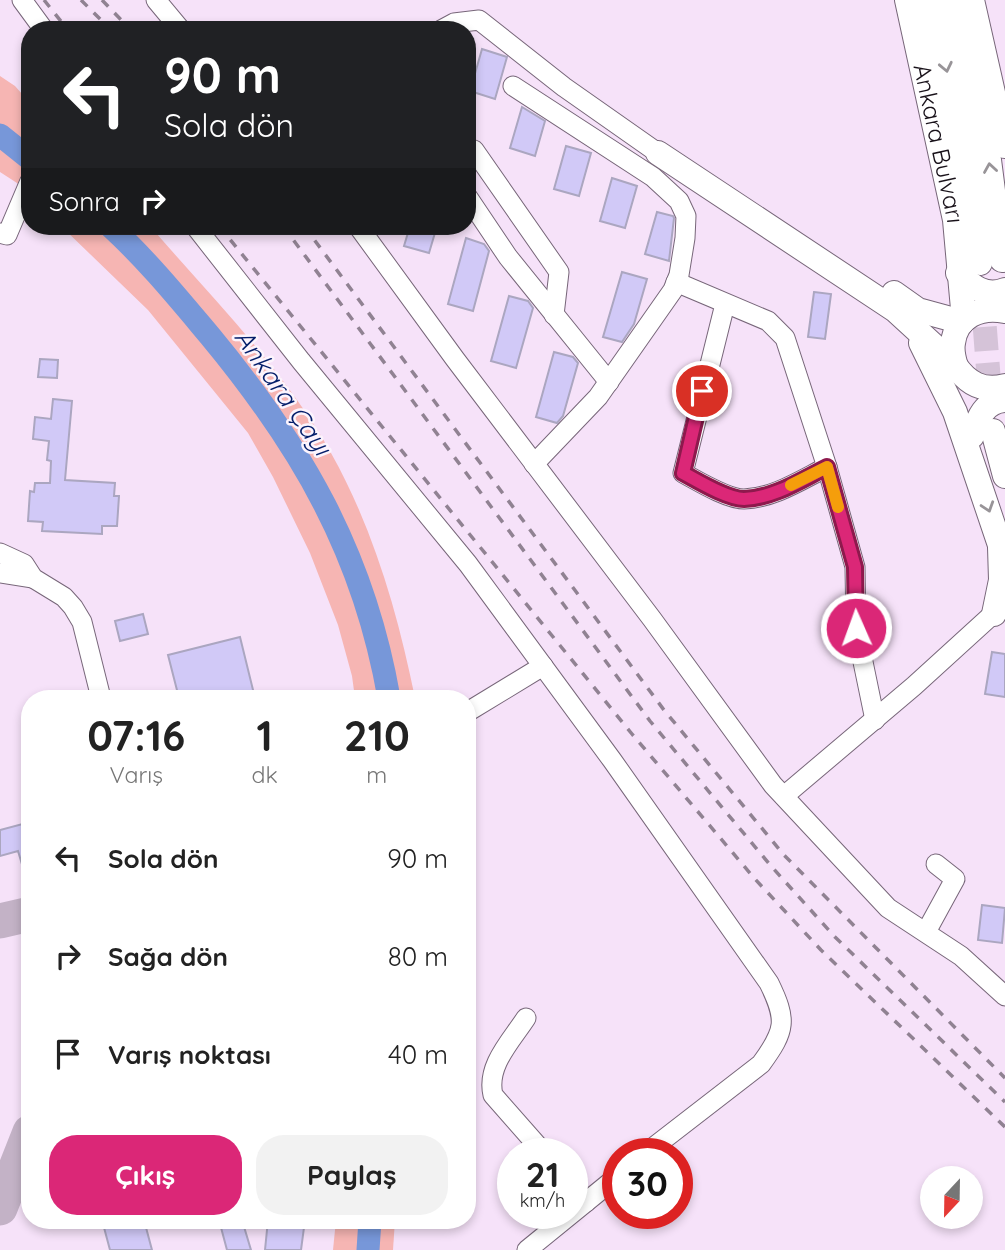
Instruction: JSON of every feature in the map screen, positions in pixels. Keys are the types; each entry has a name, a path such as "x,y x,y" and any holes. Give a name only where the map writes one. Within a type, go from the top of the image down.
{"main road":[{"name":"Ankara Bulvarı","path":"907,0 955,220 975,271"},
{"name":"Ankara Bulvarı","path":"930,0 966,163 975,271"},
{"name":"Ankara Bulvarı","path":"953,0 989,160 975,271"},
{"path":"972,0 1005,146"},
{"path":"658,153 895,310 972,383 985,388 1005,386"},
{"path":"658,153 884,286 918,310 963,321 983,310 1005,311"},
{"path":"975,271 983,292 996,293 1005,290"},
{"path":"975,271 963,321 953,340 952,352 979,441 1003,554 1000,608"},
{"path":"895,310 920,341 956,412 1005,476"},
{"path":"979,441 986,407 996,401 1005,400"}],"street":[{"path":"22,0 37,21"},
{"path":"156,0 174,21"},
{"path":"471,21 479,20 564,87 658,153"},
{"path":"513,86 653,177 679,201 686,216 685,238 673,290 598,397 534,464"},
{"path":"476,153 559,272 554,315"},
{"path":"0,233 7,234 21,201"},
{"path":"476,209 508,257 609,382"},
{"path":"202,235 301,361 468,564 769,983 779,1005 782,1025 775,1044 761,1064 665,1138"},
{"path":"365,235 773,785 888,908 961,956 1003,988"},
{"path":"676,282 768,321 785,338 827,467 855,567 856,628 875,720"},
{"path":"725,304 683,473 713,489 742,499 777,492 827,467"},
{"path":"0,553 24,564 33,578"},
{"path":"0,573 33,578 64,597 82,622 99,690"},
{"path":"784,796 875,720 1000,608"},
{"path":"476,707 543,666"},
{"path":"926,932 955,879 936,864"},
{"path":"526,1018 494,1068 492,1088 493,1095 531,1138"},
{"path":"588,1200 602,1189"},
{"path":"527,1250 553,1229"}],"shaded area":[{"path":"0,76 21,93 21,187 0,172"},
{"path":"70,235 158,235 280,377 320,434 357,505 397,620 413,690 354,690 338,625 310,553 273,477 248,433 148,310"},
{"path":"335,1229 394,1229 393,1250 333,1250"}],"building":[{"path":"482,49 507,57 495,99 476,93 476,70"},
{"path":"522,107 545,121 535,156 510,148"},
{"path":"566,146 591,153 579,196 554,189"},
{"path":"612,178 637,186 625,228 600,221"},
{"path":"657,212 674,218 669,261 645,254"},
{"path":"407,235 434,235 429,253 404,246"},
{"path":"466,238 484,244 489,251 473,311 448,304"},
{"path":"622,272 647,279 634,324 622,342 603,337"},
{"path":"814,292 831,294 825,339 808,337"},
{"path":"509,296 528,301 533,308 516,368 491,361"},
{"path":"554,352 573,357 578,363 563,416 557,423 536,417"},
{"path":"40,359 58,360 57,378 38,377"},
{"path":"53,399 72,401 65,480 115,483 114,496 119,496 117,526 102,526 102,534 42,531 43,522 28,521 30,491 34,492 35,483 50,483 51,461 47,460 49,441 33,439 35,417 51,419"},
{"path":"143,614 148,634 120,641 115,621"},
{"path":"240,637 253,690 177,690 168,655"},
{"path":"992,652 1005,654 1005,697 985,694"},
{"path":"21,824 21,861 18,851 0,856 0,830"},
{"path":"982,905 1005,908 1002,943 978,940"},
{"path":"104,1229 146,1229 152,1250 110,1250"},
{"path":"221,1229 245,1229 251,1250 227,1250"},
{"path":"267,1229 304,1229 301,1250 265,1250"}],"waterway":[{"name":"Ankara Çayı","path":"0,135 21,152"},
{"name":"Ankara Çayı","path":"120,235 210,336 273,419 300,461 346,549 378,646 387,690"},
{"name":"Ankara Çayı","path":"368,1250 369,1229"}],"taxiway":[{"path":"0,921 21,916"},
{"path":"0,1208 21,1155"}],"tunnel":[{"path":"982,291 991,408"}],"railway":[{"path":"44,0 61,21"},
{"path":"81,0 102,21"},
{"path":"102,0 122,21"},
{"path":"226,235 632,734 755,879 821,950 1005,1127"},
{"path":"290,235 650,721 771,866 835,937 1005,1102"},
{"path":"311,235 664,710 784,855 1005,1078"}],"slow traffic":[{"path":"791,485 827,467 838,507"}],"route":[{"path":"702,391 683,473 713,489 742,499 777,492 827,467 855,567 856,628"}]}
